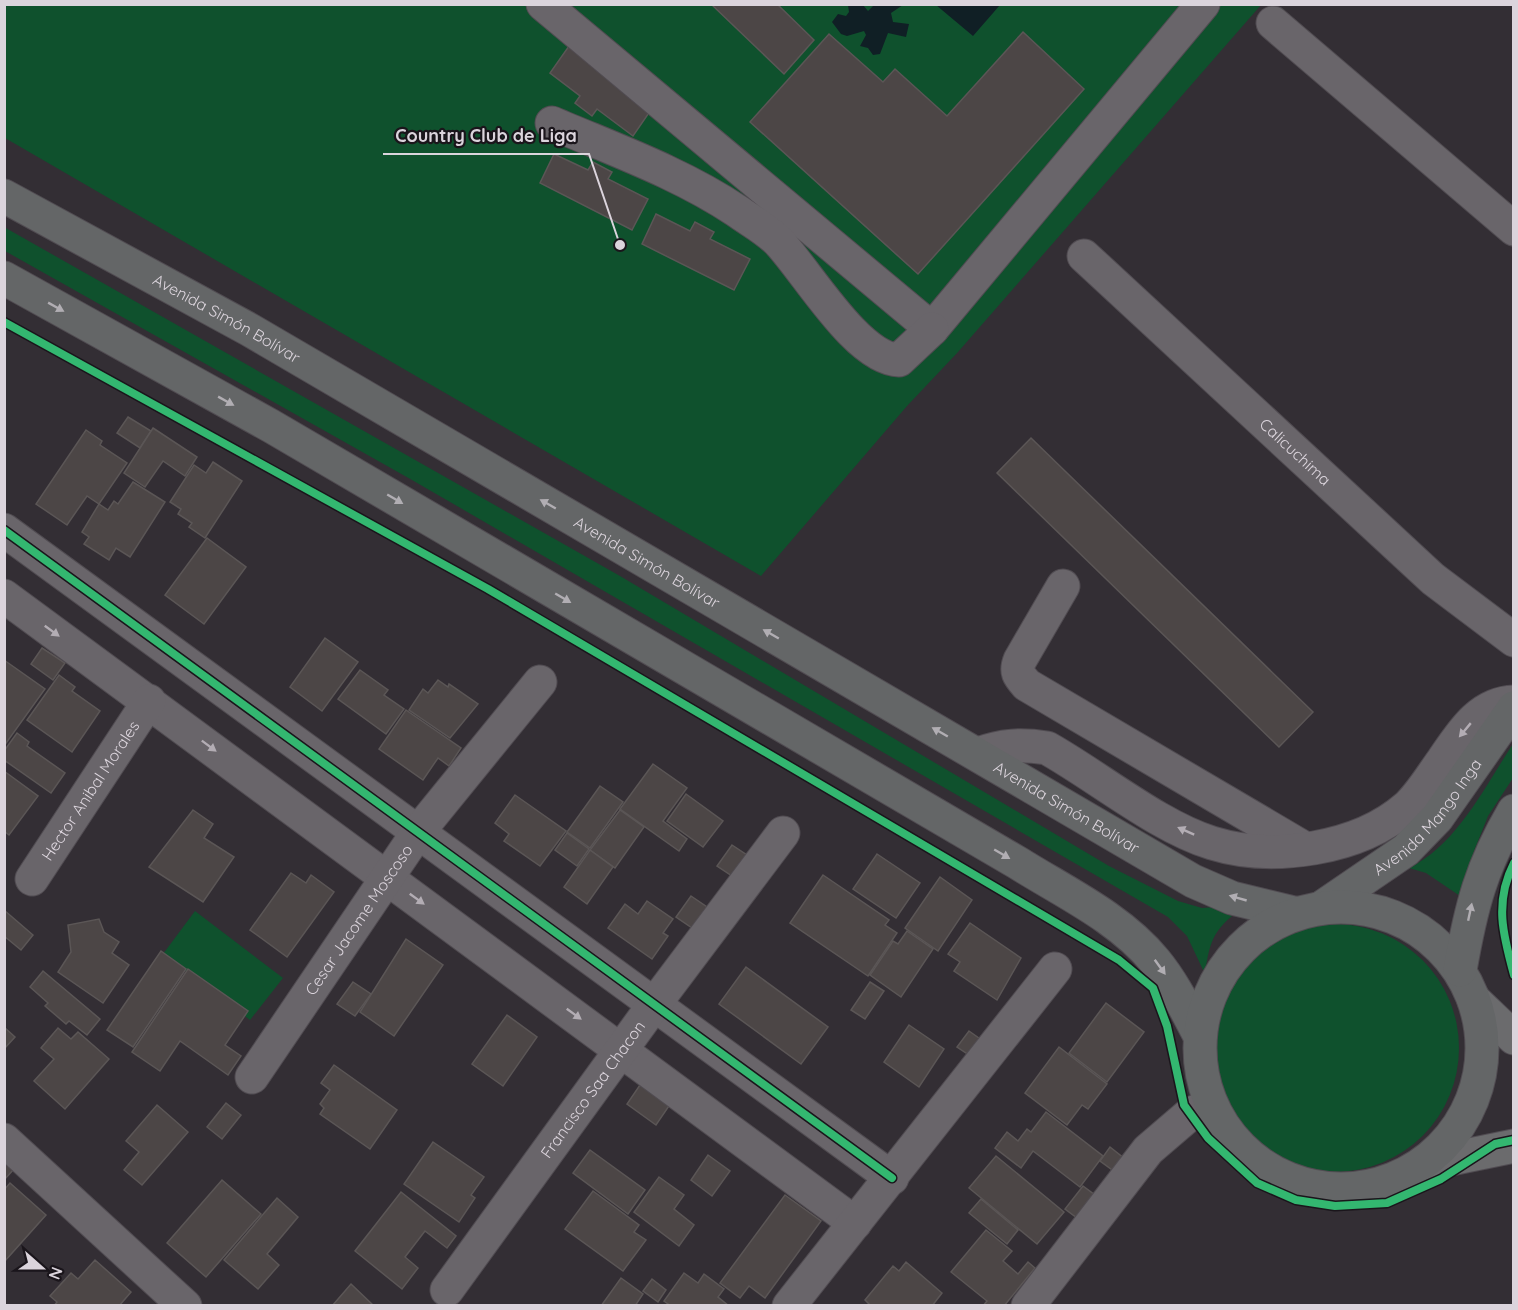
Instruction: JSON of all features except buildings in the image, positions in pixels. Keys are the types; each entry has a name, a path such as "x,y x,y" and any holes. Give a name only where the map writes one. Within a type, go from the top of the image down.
{"highway":[{"name":"Avenida Simón Bolívar","path":"4,196 250,330 1193,881 1232,897 1309,910 1376,909 1424,932 1460,970 1474,1000 1482,1036 1480,1073 1469,1109 1448,1140 1421,1165 1389,1181 1354,1189 1319,1188 1285,1179 1254,1161 1229,1136 1211,1105 1201,1071 1200,1036"},
{"path":"4,278 271,426 1018,863 1113,922 1154,960 1179,995 1200,1036"},
{"name":"Avenida Mango Inga","path":"1200,1036 1206,1004 1220,974 1240,948 1265,928 1309,910 1406,850 1437,818 1514,708"},
{"path":"1460,970 1470,908 1482,871 1514,811"}],"main road":[{"path":"1474,1000 1514,1038"},
{"path":"1421,1165 1514,1146"}],"street":[{"path":"543,4 933,329"},
{"path":"552,123 685,180 765,230 800,266 833,311 856,335 882,356 899,360 933,329 1203,4"},
{"path":"1273,23 1514,229"},
{"name":"Calicuchima","path":"1084,256 1432,579 1514,640"},
{"path":"4,530 653,1006 892,1178"},
{"path":"1063,586 1020,660 1017,669 1019,676 1027,685 1304,848"},
{"path":"4,596 622,1049 855,1223"},
{"name":"Cesar Jacome Moscoso","path":"252,1077 418,832 540,682"},
{"name":"Hector Anibal Morales","path":"32,879 149,701"},
{"path":"978,754 998,747 1024,744 1047,748 1173,826 1212,843 1262,852 1304,848 1354,837 1376,828 1407,806 1465,729 1480,714 1502,702 1514,702"},
{"name":"Francisco Saa Chacon","path":"447,1290 653,1006 783,833"},
{"path":"789,1305 892,1178 1055,969"},
{"path":"1028,1305 1148,1150 1190,1114 1211,1105"},
{"path":"4,1140 185,1305"}],"green space":[{"path":"4,5 1261,5 958,352 907,406 761,576 5,138"},
{"path":"4,227 620,576 1109,866 1178,901 1202,908 1246,905 1227,920 1216,934 1209,951 1205,974 1187,936 1168,917 412,480 5,251"},
{"path":"1513,744 1513,778 1488,816 1474,851 1468,874 1466,900 1426,873 1409,868 1426,858 1456,830"},
{"path":"195,911 283,978 250,1020 163,954"},
{"path":"1335,924 1359,927 1382,934 1404,945 1422,961 1438,979 1449,1001 1456,1024 1459,1048 1456,1072 1449,1095 1438,1117 1422,1135 1404,1151 1382,1162 1359,1169 1335,1172 1311,1169 1288,1162 1266,1151 1248,1135 1232,1117 1221,1095 1214,1072 1211,1048 1214,1024 1221,1001 1232,979 1248,961 1266,945 1288,934 1311,927"}],"shaded area":[{"path":"848,5 863,5 868,11 874,5 903,5 891,13 893,22 909,24 906,37 888,33 880,54 873,55 868,48 860,46 866,35 864,31 847,36 841,34 832,22 838,14 846,16 849,12"},
{"path":"936,5 1000,5 973,36"}],"cycle path":[{"path":"4,322 488,589 1119,960 1153,988 1167,1026 1184,1105 1208,1138 1257,1183 1296,1200 1335,1206 1387,1203 1441,1179 1495,1144 1514,1140"},
{"path":"4,530 892,1178"},
{"path":"1514,863 1508,877 1502,905 1504,932 1514,975"}],"place":[{"name":"Country Club de Liga","path":"620,245"}]}
